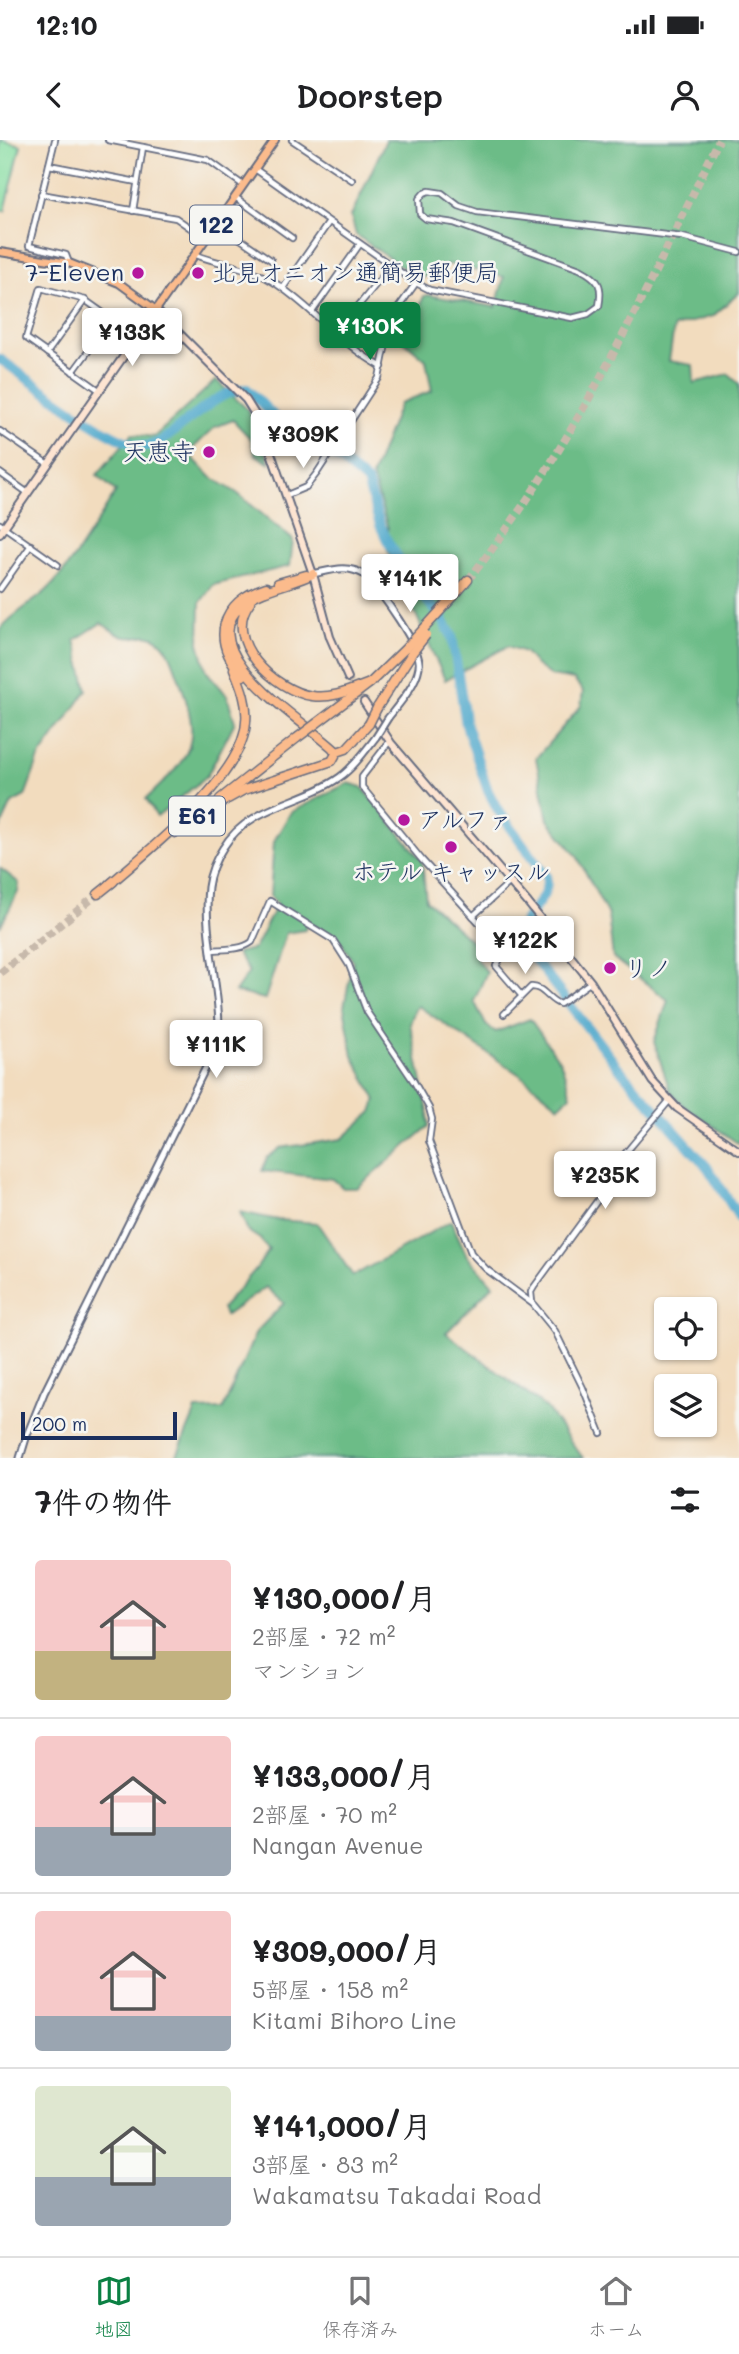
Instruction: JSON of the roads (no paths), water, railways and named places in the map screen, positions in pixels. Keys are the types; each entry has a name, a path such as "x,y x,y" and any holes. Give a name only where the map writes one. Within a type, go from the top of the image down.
{"highway":[{"path":"313,574 254,597 238,609 230,628 232,650 239,663 268,697 325,739 337,752"},
{"path":"110,884 198,804 243,740 247,722 245,697 224,636 226,619 233,605 249,592 313,574"},
{"name":"E61","path":"98,894 409,650 465,583"},
{"path":"254,597 242,618 241,632 244,643 254,658 281,683 308,696 323,697 370,683"},
{"path":"197,816 244,790 332,761 337,752 346,749 369,724 409,650"},
{"path":"232,664 263,698 337,752"}],"main road":[{"name":"122","path":"156,310 275,140"},
{"path":"0,252 69,263 119,283 156,310 246,400 261,424 313,574 330,637 348,678"},
{"path":"2,528 156,310"},
{"path":"364,702 390,741 528,903 591,982 652,1082 669,1101 739,1151"}],"street":[{"path":"55,140 29,246 66,256 69,263"},
{"path":"108,140 133,142 143,147 208,160 243,185"},
{"path":"292,140 352,180"},
{"path":"133,211 143,147"},
{"path":"49,165 137,182"},
{"path":"255,169 391,266 430,290 572,318 588,314 599,306 602,292 595,276 454,223 426,219 419,214 418,199 429,191 442,193 459,206 477,212 682,237 739,252"},
{"path":"41,194 176,218 206,239"},
{"path":"235,197 292,237"},
{"path":"283,288 329,222"},
{"path":"217,223 271,260"},
{"path":"312,312 360,244"},
{"path":"195,255 251,270 283,288 352,348 382,367"},
{"path":"336,333 391,266"},
{"path":"287,495 306,487 329,458 379,378 390,324 416,283"},
{"path":"99,390 26,338 41,288 85,300 137,337"},
{"path":"47,354 85,300"},
{"path":"73,372 112,319"},
{"path":"0,431 48,464"},
{"path":"0,473 28,493"},
{"path":"2,528 58,565"},
{"path":"0,589 31,545"},
{"path":"20,1458 44,1393 219,1041 220,1021 207,909 212,869 230,836 246,822 340,777 376,737 416,677 420,663 417,647 365,575 355,569 342,568 313,574"},
{"path":"390,741 362,776 362,787 422,860 505,951 496,966 521,995"},
{"path":"473,916 510,882"},
{"path":"212,950 232,949 253,942 270,901 333,940 349,965 367,1012 429,1108 432,1119 429,1140 471,1253 486,1269 533,1304 555,1331 601,1433"},
{"path":"504,1014 521,995 535,986 556,1003 565,1003 591,982"},
{"path":"533,1304 531,1298 534,1287 616,1175 623,1156 669,1101"}],"waterway":[{"path":"0,359 94,425 133,444 146,446 162,440 223,396 247,389 289,431 342,461 367,482 388,542 452,636 466,725 488,791 498,810 546,876 544,894 524,924 522,943 617,1066 708,1168 739,1217"}],"tunnel":[{"path":"468,580 507,529 542,476 606,368 719,140"},
{"path":"348,678 364,702"},
{"path":"0,973 98,894"}],"place":[{"name":"7-Eleven","path":"138,273"},
{"name":"北見オニオン通簡易郵便局","path":"198,273"},
{"name":"天恵寺","path":"209,452"},
{"name":"アルファ","path":"404,820"},
{"name":"ホテル キャッスル","path":"451,847"},
{"name":"リノ","path":"610,968"}]}
